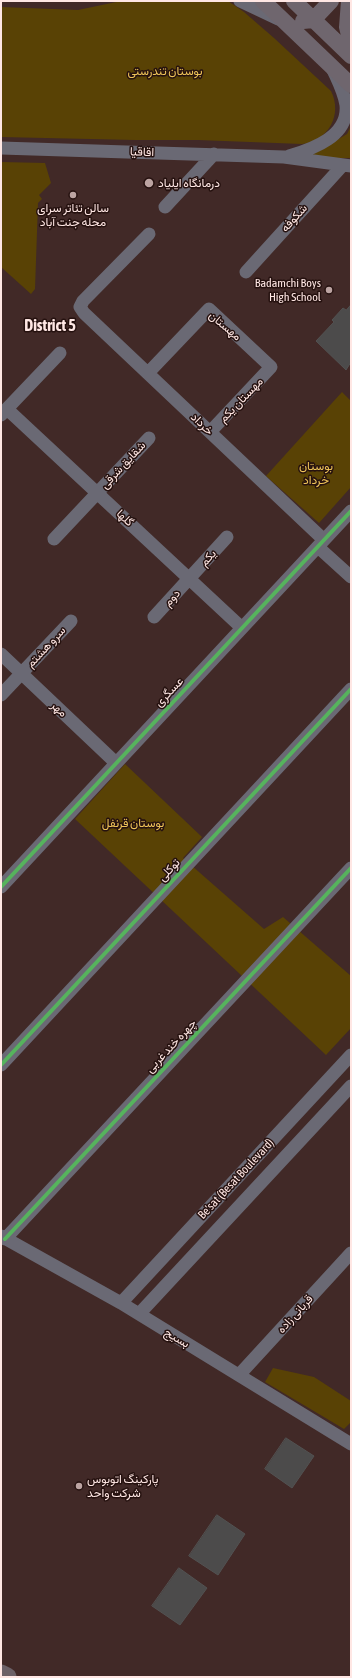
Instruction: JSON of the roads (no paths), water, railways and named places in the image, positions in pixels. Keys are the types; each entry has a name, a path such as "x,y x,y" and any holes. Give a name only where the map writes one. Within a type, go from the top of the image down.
{"highway":[{"path":"1,1674 7,1677"}],"main road":[{"path":"263,1 351,85"},
{"path":"286,23 288,1"},
{"path":"294,1 351,56"},
{"path":"286,23 313,20 331,1"},
{"path":"349,1 347,27 351,43"}],"street":[{"path":"240,1 286,23"},
{"path":"284,157 320,146 333,136 342,124 346,113 346,104 343,92 331,67"},
{"name":"اقاقیا","path":"1,148 284,157"},
{"path":"164,207 214,154"},
{"path":"284,157 347,166"},
{"name":"شکوفه","path":"246,272 347,166"},
{"name":"خرداد","path":"149,234 84,301 80,307 84,313 210,432 321,543 351,577"},
{"name":"مهستان","path":"148,373 209,309 271,368"},
{"path":"4,412 60,353"},
{"name":"مهستان یکم","path":"210,432 271,368"},
{"name":"گلها","path":"4,412 98,493 242,628"},
{"name":"شقایق شرقی","path":"54,539 149,438"},
{"name":"عسگری","path":"1,887 351,511"},
{"name":"یکم","path":"189,578 227,537"},
{"name":"دوم","path":"154,617 189,578"},
{"name":"سرو هشتم","path":"1,695 71,621"},
{"name":"مهر","path":"1,654 116,763"},
{"name":"توکلی","path":"1,1065 351,689"},
{"name":"چهره خند غربی","path":"3,1237 351,868"},
{"name":"Be'sat (Besat Boulevard)","path":"121,1303 351,1054"},
{"name":"Be'sat (Besat Boulevard)","path":"139,1314 351,1086"},
{"name":"بسیج","path":"3,1237 121,1303 351,1444"},
{"name":"قربانی زاده","path":"239,1376 351,1253"}],"place":[{"name":"درمانگاه ایلیاد","path":"149,183"},
{"name":"سالن تئاتر سرای محله جنت آباد","path":"73,195"},
{"name":"Badamchi Boys High School","path":"329,290"},
{"name":"پارکینگ اتوبوس شرکت واحد","path":"79,1486"}],"district":[{"name":"District 5","path":"50,326"}],"park label":[{"name":"بوستان تندرستی","path":"165,71"},
{"name":"بوستان خرداد","path":"316,473"},
{"name":"بوستان قرنفل","path":"133,823"}]}
